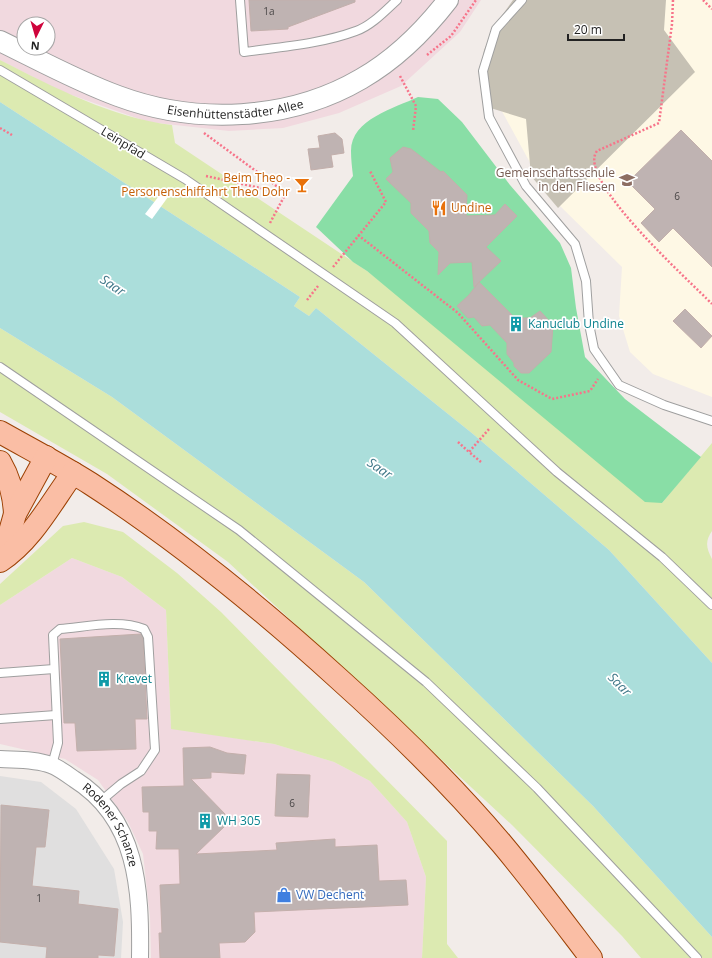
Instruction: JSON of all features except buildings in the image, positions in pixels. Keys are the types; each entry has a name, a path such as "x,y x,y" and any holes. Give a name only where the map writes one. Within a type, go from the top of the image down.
{"main road":[{"path":"0,432 73,473 146,522 236,588 379,715 434,769 502,844 591,958"},
{"path":"0,558 6,546 15,514 46,457"},
{"path":"0,462 9,477 14,494 15,514"},
{"path":"0,562 23,541 73,473"}],"street":[{"name":"Eisenhüttenstädter Allee","path":"0,41 79,80 119,97 160,107 199,114 254,113 278,110 322,98 362,79 400,51 427,26 448,0"},
{"name":"Rodener Schanze","path":"0,759 32,760 52,765 84,785 102,800 119,825 133,861 139,897 140,958"}],"lane":[{"path":"240,0 244,52 302,44 357,31 380,15 397,0"},
{"path":"522,0 496,29 483,71 489,117 526,186 575,244 586,281 589,324 594,349 619,385 664,405 712,421"},
{"name":"Leinpfad","path":"0,70 185,179 395,323 557,472 662,557 712,604"},
{"path":"0,367 239,530 426,682 537,788 697,958"},
{"path":"52,765 58,743 53,635 60,629 134,625 144,629 148,637 155,750 141,771 121,784 102,800"},
{"path":"0,673 54,669"},
{"path":"0,719 56,715"}],"path":[{"path":"673,0 672,24 659,123 597,151 593,156 593,162 600,182 624,215 712,304"},
{"path":"703,0 712,9"},
{"path":"399,76 416,106 413,131"},
{"path":"0,128 12,135"},
{"path":"202,132 286,193"},
{"path":"370,171 386,202 358,235 458,313 518,380 552,399 590,391 606,367"},
{"path":"200,175 286,193"},
{"path":"264,233 286,193"},
{"path":"469,452 489,429"},
{"path":"458,442 481,462"}],"shaded area":[{"path":"0,0 481,0 460,32 401,86 339,113 283,128 229,131 148,122 60,91 0,60"},
{"path":"513,0 666,0 664,30 695,72 558,208 531,176 526,119 484,106 482,100 481,72 484,50 496,24"},
{"name":"Gemeinschaftsschule in den Fliesen","path":"548,0 712,0 712,397 653,374 630,352 619,316 622,267 556,202 528,159 498,104"},
{"path":"72,558 122,577 166,610 171,728 274,744 334,762 370,781 407,822 426,877 422,958 151,958 150,917 143,854 128,822 98,780 65,759 0,744 0,605"},
{"path":"0,776 41,782 76,809 114,869 123,922 121,958 0,958"}],"green space":[{"path":"0,60 62,91 84,100 128,116 172,125 175,143 367,271 662,503 712,443 712,531 708,538 707,545 712,559 712,663 609,550 473,434 316,308 309,316 294,306 300,297 0,102"},
{"path":"418,97 438,99 462,122 510,185 560,243 571,268 576,308 585,357 625,399 701,457 662,503 645,502 367,271 353,262 316,227 353,176 351,151 353,140 358,131 376,116"},
{"path":"0,328 112,397 364,582 593,806 712,937 712,958 641,958 622,936 512,825 228,562 107,474 0,412"},
{"path":"84,522 123,532 177,573 221,612 447,841 447,944 458,958 422,958 426,877 407,822 370,781 334,762 274,744 171,729 166,610 122,577 72,558 0,605 0,584 63,526"}],"water":[{"name":"Saar","path":"0,102 300,297 294,306 309,316 316,308 473,434 609,550 712,663 712,937 593,806 364,582 112,397 0,328"}],"pier":[{"path":"162,192 168,197 152,219 145,214"}],"place":[{"name":"Gemeinschaftsschule in den Fliesen","path":"627,180"},
{"name":"Beim Theo - Personenschiffahrt Theo Dohr","path":"302,185"},
{"name":"Undine","path":"439,208"},
{"name":"Kanuclub Undine","path":"516,324"},
{"name":"Krevet","path":"104,679"},
{"name":"WH 305","path":"205,821"},
{"name":"VW Dechent","path":"284,895"}]}
